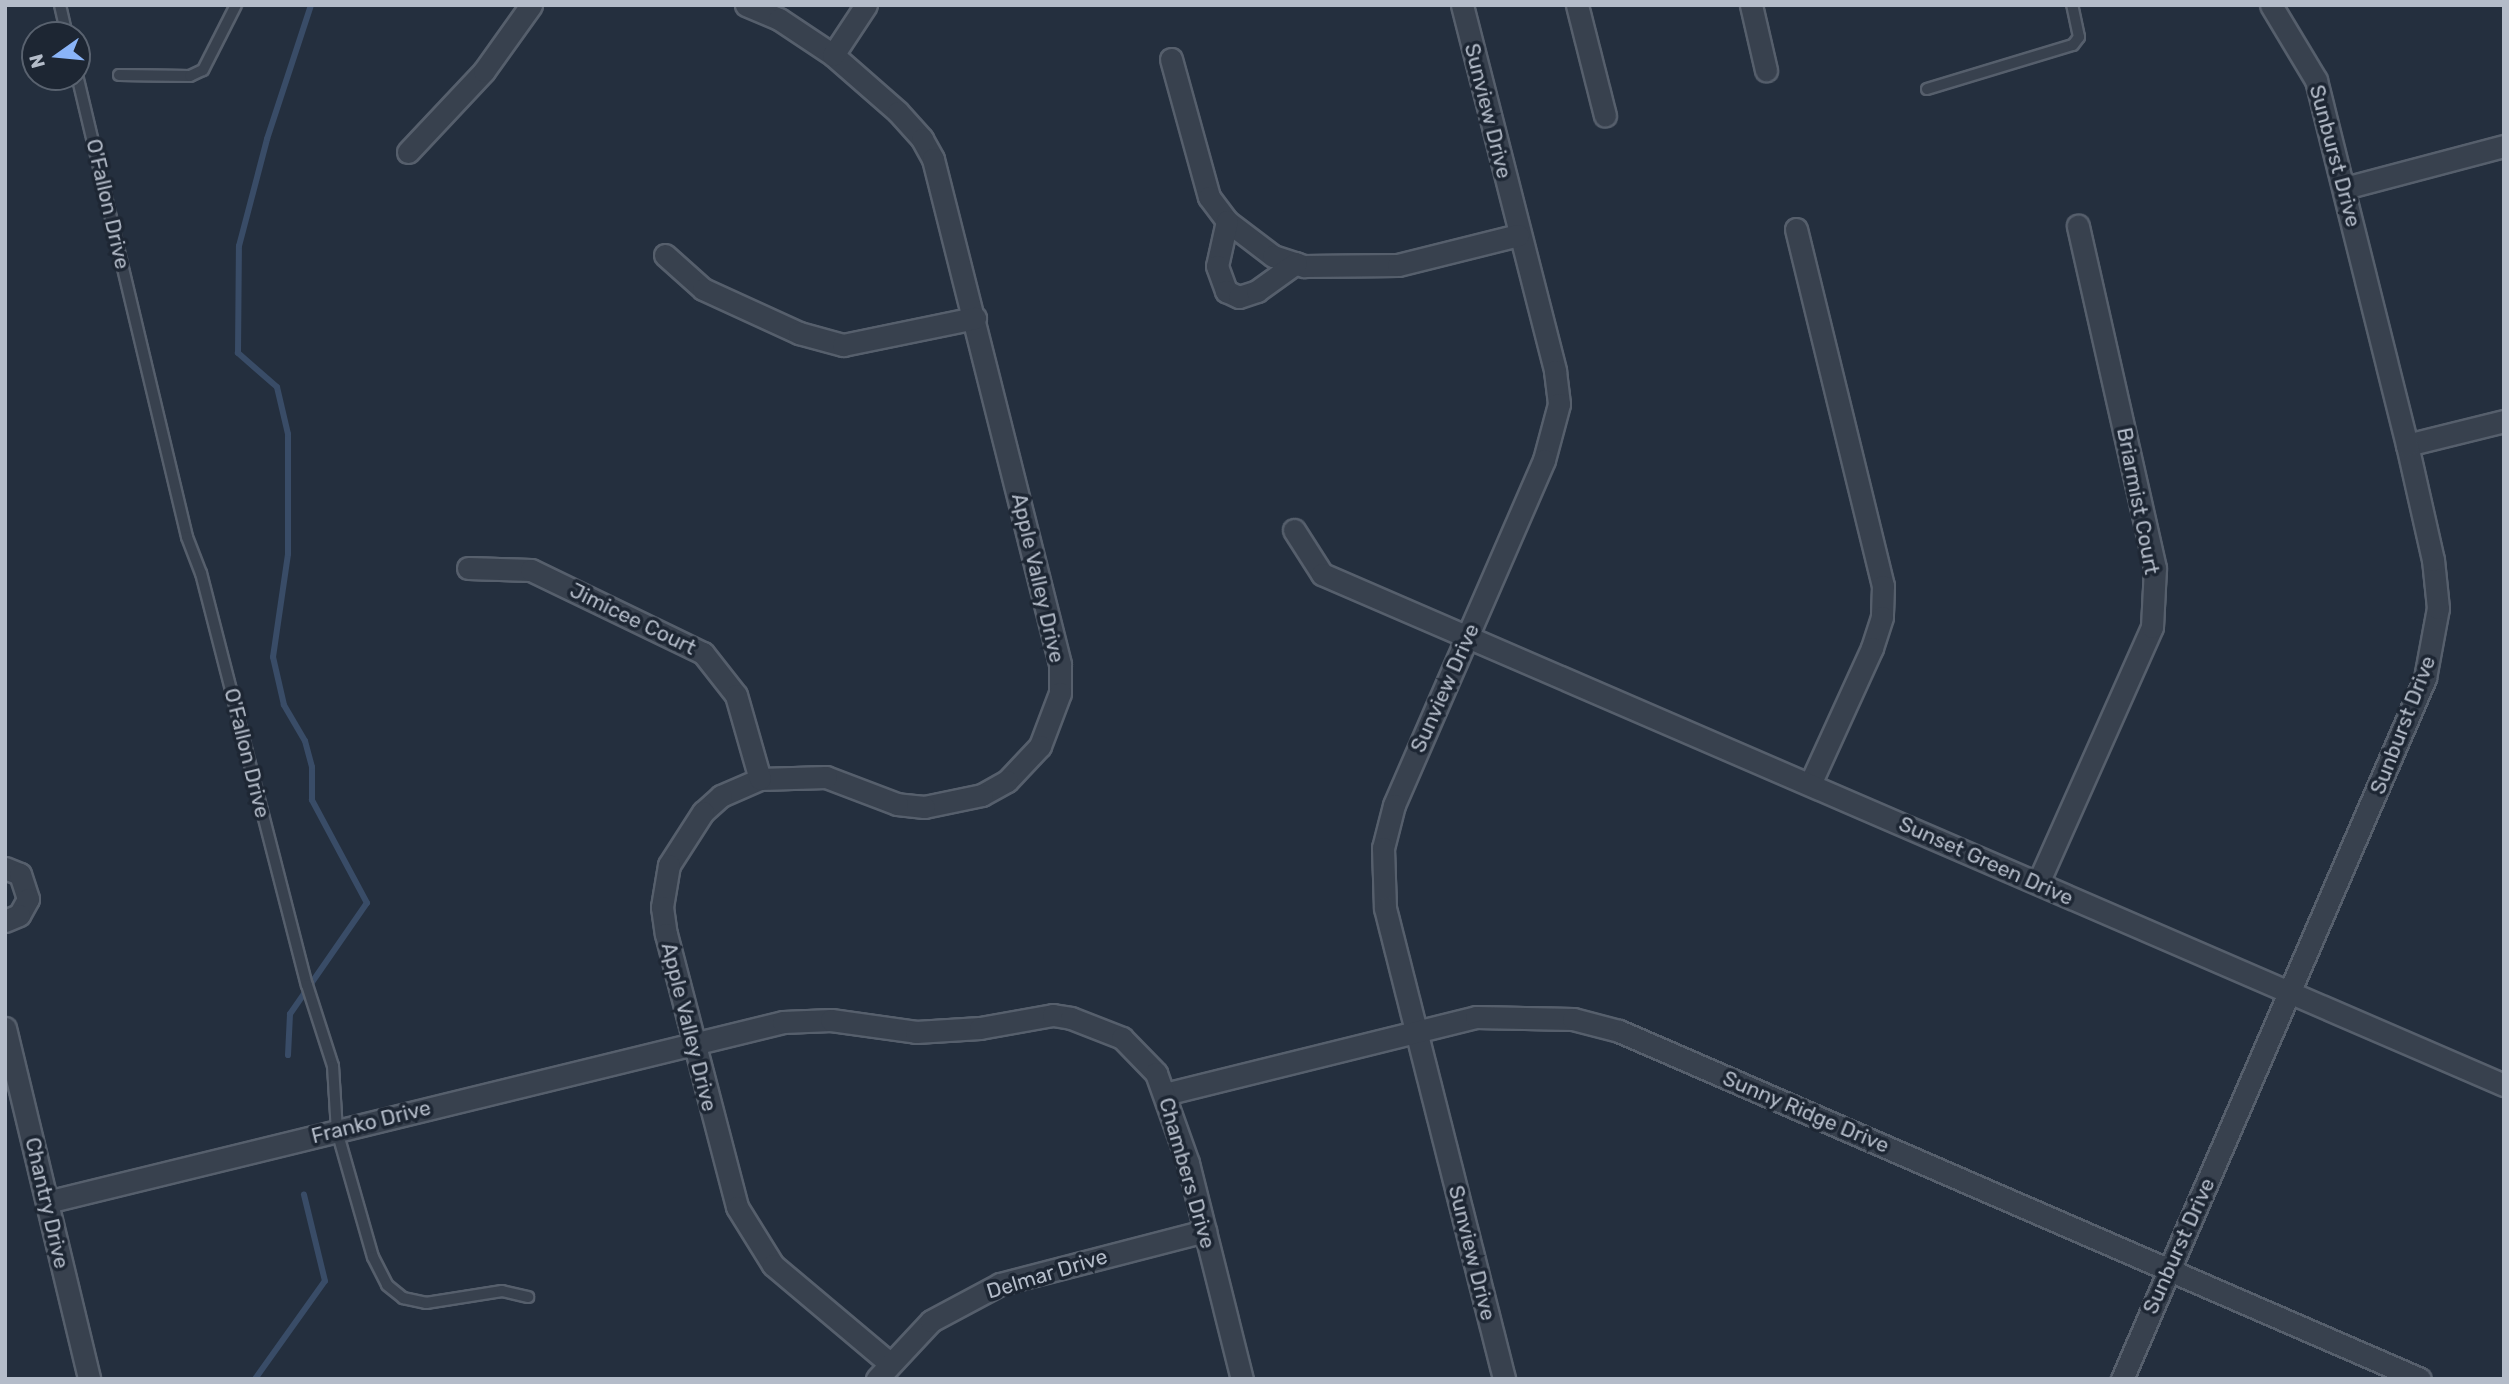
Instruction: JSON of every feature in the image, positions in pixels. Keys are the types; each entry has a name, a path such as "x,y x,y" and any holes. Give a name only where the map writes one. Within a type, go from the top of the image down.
{"street":[{"path":"408,152 484,71 531,5"},
{"name":"Apple Valley Drive","path":"746,5 797,29 833,55 922,139 940,180 1057,644 1060,693 1050,723 1040,746 1007,781 956,804 897,804 845,783 806,774 760,779 721,796 703,812 668,865 663,906 666,934 728,1185 746,1227 773,1265 882,1371"},
{"path":"833,55 866,5"},
{"name":"Sunview Drive","path":"1462,5 1518,235 1555,371 1559,404 1544,460 1394,805 1383,848 1385,908 1504,1379"},
{"path":"1577,5 1605,116"},
{"path":"1751,5 1766,71"},
{"name":"Sunburst Drive","path":"2122,1379 2292,996 2426,678 2434,645 2438,608 2433,560 2345,188 2316,80 2271,5"},
{"path":"1171,59 1209,197 1227,221 1273,256 1296,263 1398,265 1518,235"},
{"path":"2345,188 2504,146"},
{"path":"1227,221 1217,266 1226,292 1239,297 1257,291 1296,263"},
{"name":"Briarmist Court","path":"2038,883 2152,627 2155,568 2078,226"},
{"path":"1796,229 1883,586 1882,617 1872,648 1810,784"},
{"path":"665,255 703,289 799,333 843,345 975,318"},
{"path":"2407,445 2504,421"},
{"name":"Sunset Green Drive","path":"1294,530 1322,574 1467,639 2038,883 2292,996 2504,1084"},
{"name":"Jimicee Court","path":"468,568 530,570 703,653 736,695 760,779"},
{"path":"5,867 20,874 28,890 25,907 5,921"},
{"name":"Sunny Ridge Drive","path":"1165,1094 1415,1031 1506,1014 1573,1018 1619,1031 2417,1378"},
{"name":"Chambers Drive","path":"695,1043 806,1019 916,1032 980,1028 1053,1015 1098,1026 1122,1038 1156,1073 1165,1094 1205,1231 1242,1379"},
{"name":"Chantry Drive","path":"5,1028 89,1379"},
{"name":"Franko Drive","path":"47,1202 695,1043"},
{"name":"Delmar Drive","path":"882,1371 931,1321 1000,1284 1205,1231"}],"lane":[{"path":"120,75 190,76 203,70 236,5"},
{"path":"1927,89 2073,46 2079,37 2072,5"},
{"name":"O'Fallon Drive","path":"81,91 187,537 201,573 310,996 333,1066 337,1131 373,1257 387,1285 402,1298 426,1303 502,1292 528,1297"}],"waterway":[{"path":"288,1055 290,1014 367,903 312,800 312,767 305,741 284,705 273,657 288,554 288,434 277,387 238,353 239,246 267,139 311,5"},
{"path":"255,1379 325,1281 304,1195"}]}
